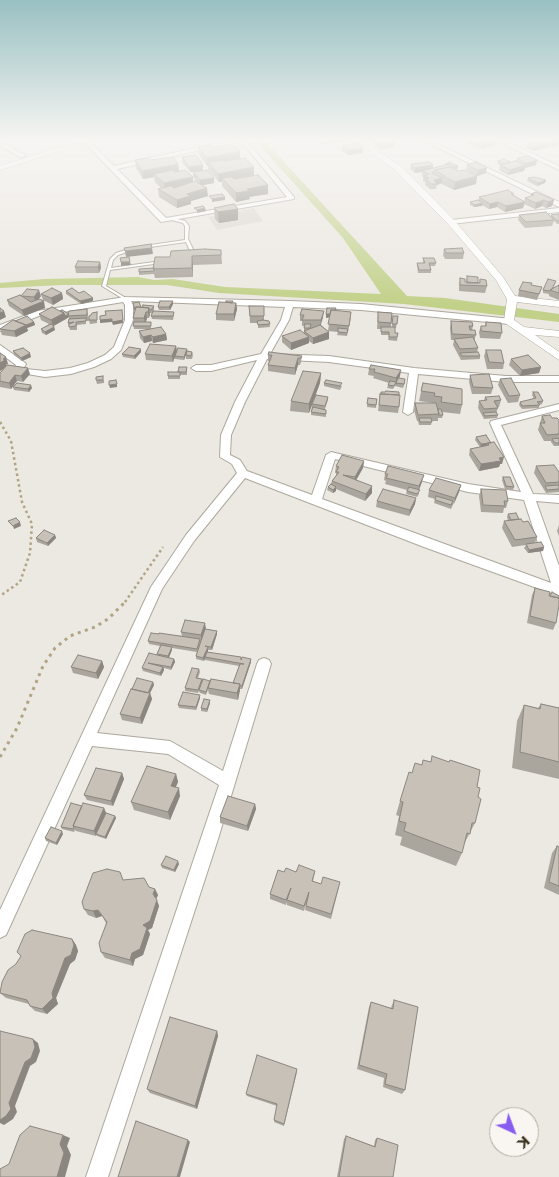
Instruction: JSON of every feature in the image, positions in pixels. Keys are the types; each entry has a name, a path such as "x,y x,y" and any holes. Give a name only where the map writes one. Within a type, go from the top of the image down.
{"street":[{"path":"138,194 164,220 292,198 289,194"},
{"path":"423,194 451,222 500,279 512,301 509,321"},
{"path":"536,194 559,205"},
{"path":"451,222 559,210"},
{"path":"0,328 37,314 125,300 156,299 290,303 361,307 509,321 559,357"},
{"path":"0,348 13,360 21,364 18,370 26,372 45,374 72,371 91,365 108,357 118,348 129,320 129,305 125,300"},
{"path":"512,301 559,304"},
{"path":"290,303 285,320 240,402 226,435 225,457 236,462 243,473 428,544 558,591 556,575 529,497 495,423 559,407"},
{"path":"519,330 559,334"},
{"path":"196,368 211,368 264,356 329,360 414,371 506,379 559,379"},
{"path":"408,412 414,371"},
{"path":"316,500 331,456 468,488 529,497 559,499"},
{"path":"0,929 157,587 190,538 243,473"},
{"path":"97,1177 228,782 264,664"},
{"path":"88,739 170,748 228,782"}],"lane":[{"path":"173,219 184,222 188,226 186,233 187,241 192,251 184,257"},
{"path":"125,300 104,286 111,260 117,254 128,249 187,241"},
{"path":"109,269 167,261"}],"path":[{"path":"0,422 11,441 22,502 32,524 30,553 20,582 0,596"},
{"path":"0,757 17,728 43,666 55,648 70,636 94,627 108,619 122,607 163,547"}],"shaded area":[{"path":"303,194 313,194 407,296 445,298 559,314 559,322 404,304 219,293 167,285 62,285 0,288 0,283 44,279 138,277 154,280 173,279 225,287 381,294 343,238"},
{"path":"254,208 263,221 217,230 208,217"}],"building":[{"path":"167,194 187,194 190,196 177,200"},
{"path":"222,194 225,197 212,199 209,196"},
{"path":"492,194 514,194 511,194 525,202 506,206 498,202 490,204 479,197"},
{"path":"531,194 540,194 554,200 548,202 544,200 536,203 525,198 534,195"},
{"path":"478,200 483,203 474,205 470,202"},
{"path":"234,204 238,209 218,212 214,208"},
{"path":"203,206 205,208 197,210 194,208"},
{"path":"546,212 554,220 526,222 519,215"},
{"path":"559,214 559,221 551,215"},
{"path":"151,244 152,248 125,251 124,248"},
{"path":"462,248 464,253 446,253 444,249"},
{"path":"221,250 221,255 192,256 192,268 153,269 155,257 170,257 171,251"},
{"path":"129,257 130,262 121,262 120,258"},
{"path":"423,258 434,258 436,263 429,263 431,270 419,270 417,263 425,263"},
{"path":"78,261 100,262 98,267 75,267"},
{"path":"154,268 154,271 139,272 139,269"},
{"path":"467,276 478,277 478,283 467,283"},
{"path":"460,278 465,279 465,282 480,283 480,279 486,280 487,286 460,285"},
{"path":"548,279 556,281 550,291 543,290"},
{"path":"523,282 542,287 539,294 519,290"},
{"path":"559,285 559,293 550,290"},
{"path":"52,288 62,293 51,298 41,294"},
{"path":"72,288 79,293 84,291 93,298 80,301 66,291"},
{"path":"27,289 39,290 34,297 21,296"},
{"path":"20,295 31,302 39,299 44,301 22,310 7,300"},
{"path":"160,301 173,301 169,307 158,307"},
{"path":"139,302 141,307 136,307 135,310 133,303"},
{"path":"219,302 236,303 234,314 216,314"},
{"path":"143,305 154,306 150,310 149,308 142,307"},
{"path":"249,306 264,306 264,316 250,316"},
{"path":"52,307 64,313 51,320 39,314"},
{"path":"136,307 149,308 144,318 133,318"},
{"path":"327,308 336,308 331,310 330,314 326,314"},
{"path":"87,309 87,315 68,316 69,311"},
{"path":"302,309 324,311 321,320 302,320 304,315 300,315"},
{"path":"62,310 69,314 65,316 60,311"},
{"path":"122,310 123,320 112,322 112,319 100,320 100,316 106,315 105,311"},
{"path":"331,310 351,312 349,326 328,324"},
{"path":"153,311 174,312 173,316 151,316"},
{"path":"97,312 97,320 89,320 89,316 92,313"},
{"path":"378,312 392,313 391,323 378,322"},
{"path":"27,316 34,322 26,325 15,321"},
{"path":"393,316 398,316 397,324 392,324"},
{"path":"86,318 86,321 76,322 76,326 69,327 69,324 74,322 68,323 69,319"},
{"path":"13,320 26,325 14,331 0,329"},
{"path":"257,321 269,321 270,324 258,325"},
{"path":"451,321 472,322 473,326 469,326 470,330 475,330 476,335 452,334"},
{"path":"134,322 151,322 151,326 133,326"},
{"path":"486,322 501,323 502,333 481,331 481,326 486,326"},
{"path":"51,324 54,327 45,332 41,329"},
{"path":"305,324 311,324 310,328 304,328"},
{"path":"320,325 329,332 313,338 304,331"},
{"path":"161,327 166,334 143,337 139,331"},
{"path":"381,327 395,327 395,333 398,333 397,337 389,337 389,332 381,332"},
{"path":"338,328 348,329 347,333 338,332"},
{"path":"300,330 309,337 291,343 282,336"},
{"path":"473,337 478,348 460,349 454,339"},
{"path":"150,344 176,346 172,356 145,354"},
{"path":"129,347 141,349 134,356 122,354"},
{"path":"23,348 30,353 21,358 13,351"},
{"path":"178,348 187,349 184,357 175,356"},
{"path":"486,350 501,350 504,363 489,362"},
{"path":"187,351 192,352 191,356 186,355"},
{"path":"269,352 302,356 298,358 295,368 268,365 272,355 268,355"},
{"path":"478,352 480,356 462,356 460,353"},
{"path":"0,353 6,357 0,363"},
{"path":"528,355 541,367 522,370 511,359"},
{"path":"7,365 28,368 21,376 15,375 9,383 0,381 0,373"},
{"path":"371,365 401,370 396,378 374,372 375,369 369,369"},
{"path":"179,367 187,367 186,372 178,372"},
{"path":"303,371 321,373 309,404 291,401"},
{"path":"168,372 180,372 180,376 168,376"},
{"path":"489,374 493,388 473,387 470,375"},
{"path":"103,376 103,380 96,380 96,377"},
{"path":"398,378 405,379 404,384 396,383"},
{"path":"511,378 520,395 509,396 500,379"},
{"path":"116,380 117,384 109,385 109,381"},
{"path":"326,380 342,383 340,386 324,383"},
{"path":"390,381 396,382 394,386 388,385"},
{"path":"17,383 31,385 28,389 13,387"},
{"path":"423,383 462,389 462,405 441,402 442,397 434,396 435,393 421,391"},
{"path":"381,392 399,392 399,395 381,394"},
{"path":"533,392 538,392 543,401 537,402 540,405 522,406 520,402 536,398"},
{"path":"380,394 400,395 399,407 379,405"},
{"path":"316,395 328,397 325,406 312,404"},
{"path":"499,396 501,400 494,401 498,408 484,409 479,401 487,400 485,397"},
{"path":"368,398 377,399 376,405 367,404"},
{"path":"415,403 436,403 439,414 418,415"},
{"path":"313,407 326,410 326,414 311,412"},
{"path":"438,409 441,409 443,415 438,415"},
{"path":"496,412 498,415 485,416 483,413"},
{"path":"550,415 552,418 559,420 559,434 547,435 540,423 545,423 542,416"},
{"path":"419,418 431,418 432,422 420,422"},
{"path":"486,435 491,443 481,444 476,437"},
{"path":"559,438 559,443 555,443 552,439"},
{"path":"494,442 504,457 499,458 501,461 481,464 470,449"},
{"path":"342,455 364,461 355,477 343,475 372,486 366,494 332,481 339,472 336,472 339,467 336,466"},
{"path":"554,465 559,472 559,482 546,483 536,466"},
{"path":"388,466 424,475 419,486 386,478 388,474 385,474"},
{"path":"503,477 510,477 514,487 506,486"},
{"path":"436,478 461,485 455,498 429,490"},
{"path":"331,484 336,487 333,490 328,487"},
{"path":"559,485 559,489 547,490 545,486"},
{"path":"409,487 420,490 417,494 407,491"},
{"path":"383,489 416,498 410,510 377,501"},
{"path":"481,489 506,490 508,501 504,501 505,506 483,505"},
{"path":"436,496 453,501 451,505 435,500"},
{"path":"516,513 519,519 511,520 508,514"},
{"path":"16,518 20,522 13,526 8,521"},
{"path":"521,519 523,522 528,521 537,537 515,540 504,521"},
{"path":"44,530 55,535 47,543 36,538"},
{"path":"541,542 544,547 529,550 526,544"},
{"path":"535,588 550,592 549,596 559,598 556,623 530,616"},
{"path":"552,592 559,596 559,598 550,596"},
{"path":"185,620 205,623 201,635 181,632"},
{"path":"205,629 217,631 211,647 205,646 208,647 203,658 196,656"},
{"path":"151,633 200,639 197,649 148,641"},
{"path":"161,645 172,647 168,656 157,654"},
{"path":"207,652 241,657 241,660 242,657 251,659 242,686 233,683 240,664 244,664 205,657"},
{"path":"149,653 174,659 171,667 148,663 163,667 160,673 142,668"},
{"path":"78,655 102,661 96,673 71,667"},
{"path":"192,668 199,669 196,678 202,679 198,690 185,688"},
{"path":"137,678 153,682 148,693 132,689"},
{"path":"203,679 210,681 206,692 199,690"},
{"path":"211,679 240,684 237,693 208,688"},
{"path":"131,689 150,693 140,718 120,714"},
{"path":"183,692 200,695 196,707 178,705"},
{"path":"204,699 210,700 207,709 201,708"},
{"path":"541,704 559,708 559,762 520,752 524,705 540,709"},
{"path":"432,756 480,770 477,787 480,788 478,797 481,799 475,823 472,823 470,834 467,833 462,853 404,831 406,823 399,821 403,802 400,801 409,772 412,773 415,763 422,765 423,760 431,762"},
{"path":"147,766 176,774 171,786 179,788 168,812 131,802"},
{"path":"96,768 122,773 111,801 84,795"},
{"path":"228,796 255,804 247,826 220,817"},
{"path":"71,803 82,806 73,829 61,827"},
{"path":"83,803 104,808 94,831 73,826"},
{"path":"106,813 115,816 105,837 96,834"},
{"path":"51,827 62,831 56,843 45,838"},
{"path":"557,846 559,847 559,886 549,882"},
{"path":"166,856 178,861 174,870 161,865"},
{"path":"299,865 315,871 312,881 321,884 323,877 340,882 331,914 306,906 309,892 304,906 287,900 291,888 286,900 270,894 278,870 284,872 286,868 296,872"},
{"path":"107,869 120,872 123,880 144,878 149,887 155,889 153,894 157,900 150,921 143,925 147,928 140,949 132,953 130,960 101,952 99,943 107,922 98,910 84,909 82,902 93,873"},
{"path":"32,930 72,939 74,945 71,955 65,958 52,993 53,998 42,1009 30,1006 27,1000 0,993 2,982 8,970 16,964 21,956 17,952 25,934"},
{"path":"394,1000 418,1007 405,1090 385,1084 387,1074 359,1065 371,1002 393,1009"},
{"path":"170,1017 217,1031 195,1106 147,1089"},
{"path":"0,1031 33,1039 35,1047 31,1058 25,1062 9,1103 11,1109 0,1120"},
{"path":"257,1055 297,1069 284,1124 274,1120 277,1104 246,1094"},
{"path":"136,1121 188,1140 177,1177 118,1177"},
{"path":"30,1126 63,1135 60,1144 64,1153 57,1177 0,1177 0,1169 9,1164 20,1135"},
{"path":"346,1136 375,1147 377,1138 398,1145 393,1177 339,1177"}]}
